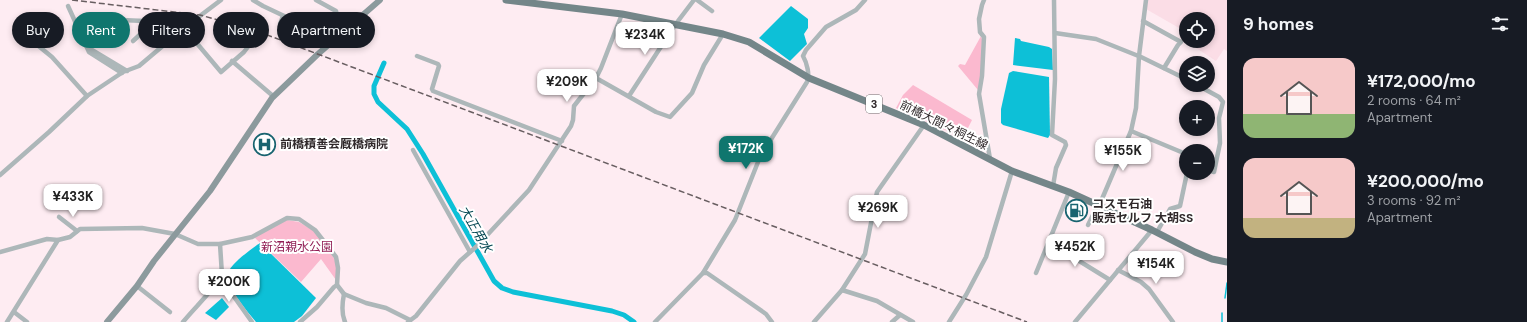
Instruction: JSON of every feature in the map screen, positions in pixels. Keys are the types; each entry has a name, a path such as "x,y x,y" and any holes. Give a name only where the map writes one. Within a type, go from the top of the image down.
{"main road":[{"name":"前橋大間々桐生線","path":"506,0 622,14 724,34 742,39 758,46 809,78 924,125 1012,171 1069,192 1154,231 1195,252 1212,259 1227,262"}],"street":[{"path":"205,12 220,0"},
{"path":"252,0 277,13"},
{"path":"316,0 336,12"},
{"path":"366,12 380,0"},
{"path":"629,96 675,25 695,0 712,11"},
{"path":"655,322 703,273 735,220 760,157 809,78 806,62 803,56 806,50 826,27 856,10 865,0"},
{"path":"984,0 979,19 980,32 984,38 982,76 979,94 990,159"},
{"path":"1053,186 1056,168 1066,145 1065,142 1052,135 1055,79 1054,0"},
{"path":"1088,225 1099,206 1131,131 1136,108 1139,56 1146,0"},
{"path":"68,6 72,15"},
{"path":"0,252 47,239 58,240 70,237 80,229 142,228 175,234 198,244 220,244 252,236 287,218 299,219 315,230 336,257 338,268 338,285 344,294 366,303 386,308 409,321 416,316 460,261 477,246 529,190 562,141 572,123 574,106 596,78 622,14"},
{"path":"1143,21 1181,42 1164,68"},
{"path":"1055,33 1096,39 1139,56 1179,76"},
{"path":"596,78 656,112 670,117 692,93 704,65 724,34"},
{"path":"133,42 138,37"},
{"path":"41,48 52,57 87,96"},
{"path":"87,48 89,52 124,72"},
{"path":"0,175 87,96 124,72 139,66 160,48"},
{"path":"201,48 221,72 247,48"},
{"path":"107,322 137,286 154,261 210,191 273,96 325,48"},
{"path":"417,56 438,64 439,66 432,89 433,91 562,141"},
{"path":"232,61 273,96"},
{"path":"1210,92 1219,97 1223,102 1219,118 1220,143 1215,167"},
{"path":"814,322 842,290 864,254 877,192 924,125"},
{"path":"1131,131 1179,151"},
{"path":"413,150 470,251"},
{"path":"949,322 966,295 986,257 1012,171"},
{"path":"1075,322 1118,270 1154,231 1170,209 1180,206 1186,180"},
{"path":"1036,273 1069,192"},
{"path":"60,217 77,231"},
{"path":"7,322 58,240"},
{"path":"1049,241 1063,249 1063,252 1110,280"},
{"path":"220,244 222,275 225,284 252,322"},
{"path":"1118,270 1141,282 1149,289 1173,322"},
{"path":"703,273 706,273 766,314 772,322"},
{"path":"183,322 193,309 214,288 222,275"},
{"path":"300,322 317,307 334,287 338,285"},
{"path":"137,286 170,312"},
{"path":"842,290 877,301 913,322"},
{"path":"344,294 342,304 343,317 346,322"},
{"path":"14,312 27,322"},
{"path":"892,322 900,315"}],"shaded area":[{"path":"1147,0 1227,0 1227,51 1224,49 1216,61 1215,56 1208,56 1196,48 1215,48 1215,12 1179,12 1179,28 1146,9"}],"green space":[{"path":"981,36 981,75 978,90 958,66 960,64 965,65"},
{"path":"913,85 972,120 963,138 896,108 903,95"},
{"name":"新沼親水公園","path":"287,220 299,222 314,231 334,258 337,268 336,280 321,259 301,282 254,237"}],"water":[{"path":"791,6 808,19 808,28 804,34 807,44 790,61 759,38"},
{"path":"1015,38 1052,49 1053,70 1013,65"},
{"path":"1013,71 1049,77 1050,135 1048,138 1003,125 1001,123 1001,109 1009,73"},
{"path":"260,243 316,298 302,316 294,322 256,322 238,299 227,280 227,275 232,267 251,249"},
{"path":"222,298 229,307 216,320 205,313"}],"waterway":[{"name":"大正用水","path":"384,63 374,86 374,94 378,102 407,129 423,154 494,281 502,288 513,292 612,311 624,315 634,322"},
{"path":"1225,298 1227,283"},
{"path":"1222,313 1222,322"}],"railway":[{"path":"72,0 200,15 254,30 1027,322"}],"place":[{"name":"前橋積善会厩橋病院","path":"265,144"},
{"name":"コスモ石油 販売セルフ 大胡SS","path":"1077,211"}]}
